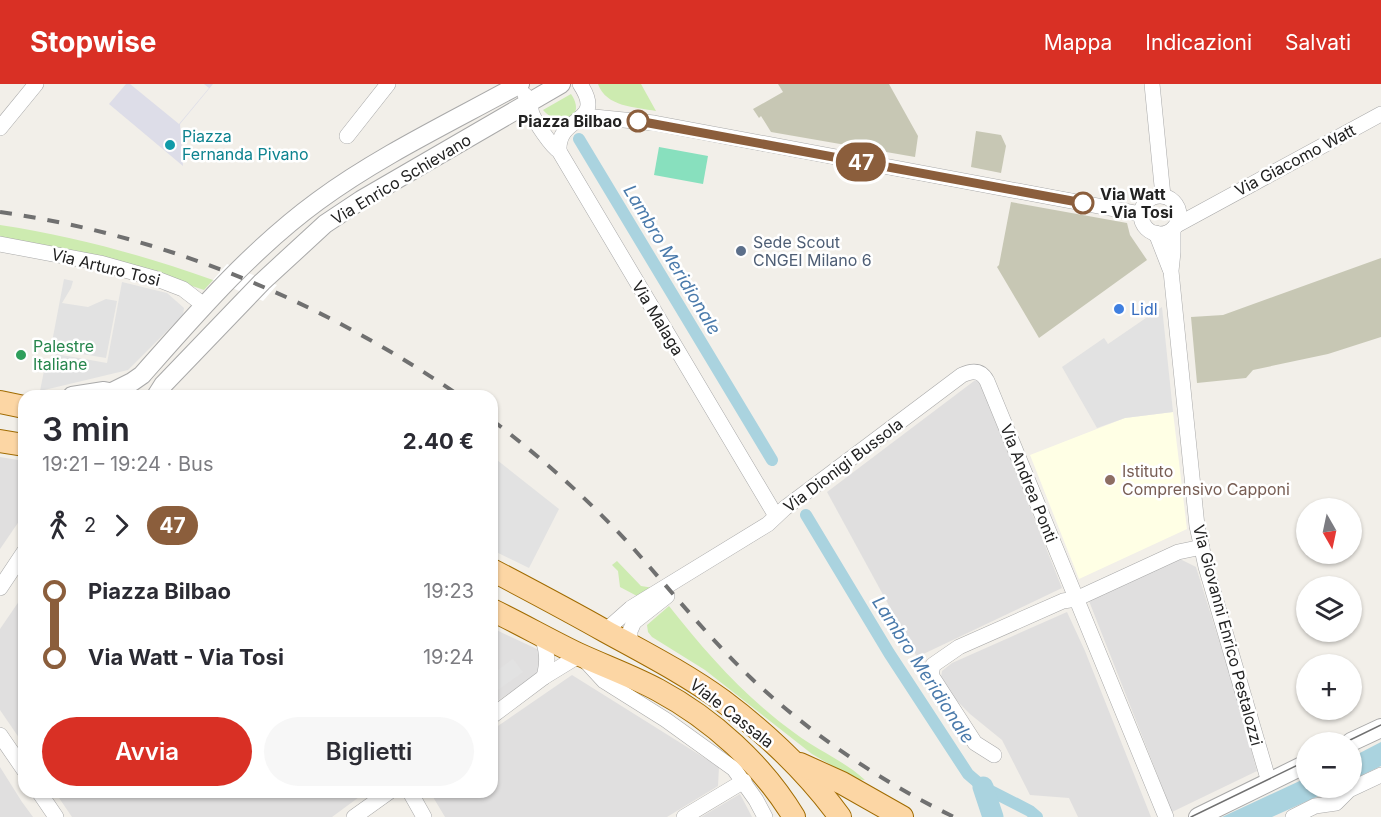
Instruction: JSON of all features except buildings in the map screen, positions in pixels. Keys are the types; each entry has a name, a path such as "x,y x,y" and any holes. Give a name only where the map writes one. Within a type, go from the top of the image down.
{"main road":[{"path":"0,402 18,406"},
{"path":"0,441 18,444"},
{"name":"Viale Cassala","path":"498,573 630,645 724,702 794,762 819,789 840,817"},
{"name":"Viale Cassala","path":"498,613 580,655 657,690 713,728 748,758 772,785 794,817"},
{"path":"580,655 605,631"},
{"path":"794,762 842,783 902,817"}],"street":[{"path":"0,128 36,84"},
{"path":"347,136 388,84"},
{"path":"519,84 530,103 532,115 538,123 569,126"},
{"name":"Via Enrico Schievano","path":"123,390 142,375 260,249 318,201 378,163 519,84"},
{"name":"Via Enrico Schievano","path":"160,390 262,282 326,224 361,200 561,84"},
{"path":"559,151 558,142 563,132 584,116 588,109 589,101 580,84"},
{"path":"1152,84 1164,196"},
{"name":"Via Giacomo Watt","path":"1175,227 1210,205 1381,114"},
{"path":"584,116 654,123 1141,214 1147,201 1155,196 1164,196 1173,200 1178,208"},
{"name":"Via Malaga","path":"538,123 553,148 559,151 776,516"},
{"name":"Via Giacomo Watt","path":"1178,208 1210,205"},
{"name":"Via Giovanni Enrico Pestalozzi","path":"1178,208 1179,217 1175,227 1171,271 1197,526 1206,567 1269,782"},
{"name":"Via Giovanni Enrico Pestalozzi","path":"1141,214 1145,226 1155,233 1171,271"},
{"path":"1155,233 1164,234 1175,227"},
{"name":"Via Arturo Tosi","path":"0,244 100,263 157,279 183,289 205,306"},
{"name":"Via Dionigi Bussola","path":"605,631 631,608 768,524 962,375 977,371"},
{"name":"Via Andrea Ponti","path":"977,371 984,375 987,381 1166,817"},
{"path":"994,755 975,743 931,675 933,665 959,647 1063,601 1076,599 1178,552 1202,547"},
{"name":"Via Dionigi Bussola","path":"630,645 630,631 634,622 677,589 708,560"},
{"path":"0,588 18,561"},
{"path":"540,634 545,643 548,660 544,677"},
{"path":"498,712 544,677 580,655"},
{"name":"Viale Cassala","path":"580,655 604,681 666,720 734,770 744,781 765,817"},
{"path":"1362,737 1381,728"},
{"path":"0,735 18,761"},
{"path":"1198,817 1296,769"},
{"path":"1293,817 1315,806 1337,810 1349,790 1381,775"},
{"path":"684,817 744,781"},
{"path":"43,798 56,817"},
{"path":"354,817 381,798"},
{"path":"413,798 424,817"}],"shaded area":[{"name":"Piazza Fernanda Pivano","path":"126,84 130,84 179,124 209,88 204,84 213,84 180,124 183,166 109,104"},
{"path":"778,84 889,84 918,136 915,157 771,132 761,116 759,118 753,109 783,92"},
{"path":"976,131 1001,135 1006,146 1001,173 971,167"},
{"path":"1011,202 1127,223 1130,235 1147,260 1039,338 997,267"},
{"path":"1381,258 1381,337 1328,354 1253,370 1246,378 1197,383 1191,317 1223,315"},
{"path":"64,279 73,281 62,303 88,307 106,299 117,301 106,358 58,350 59,344 52,342"},
{"path":"122,282 167,293 184,308 183,315 128,370 40,390 46,361 53,362 56,354 107,363"},
{"path":"1162,307 1173,412 1125,418 1097,428 1062,367 1104,338 1108,344"},
{"path":"978,378 1062,588 917,657 827,492"},
{"name":"Istituto Comprensivo Capponi","path":"1173,412 1187,529 1079,579 1030,455 1125,418"},
{"path":"0,457 18,460 18,523 0,549"},
{"path":"498,461 559,509 529,568 498,553"},
{"path":"1180,559 1196,567 1257,771 1172,812 1089,601"},
{"path":"18,603 18,736 0,710 0,629"},
{"path":"1067,612 1085,651 1151,817 1078,817 1069,798 1030,795 1002,740 970,714 940,684 942,671 952,663"},
{"path":"498,631 541,651 541,666 534,676 498,701"},
{"path":"513,659 523,672 498,690 498,670"},
{"path":"572,675 719,767 718,786 667,817 445,817 434,798 498,798 498,726"},
{"path":"0,767 18,798 33,817 0,817"},
{"path":"740,794 752,817 701,817"},
{"path":"59,798 358,798 332,817 72,817"}],"green space":[{"path":"598,84 641,84 656,111 614,102 602,92"},
{"path":"571,94 576,109 570,118 557,119 543,110"},
{"path":"659,147 708,156 703,184 654,175"},
{"path":"0,225 108,247 213,280 204,290 150,272 0,237"},
{"path":"617,561 641,586 654,588 637,596 620,587 618,571 612,565"},
{"path":"669,606 744,691 796,734 849,767 865,780 855,779 812,754 705,670 652,637 647,625"}],"water":[{"path":"1381,742 1381,766 1362,775 1362,752"},
{"path":"1296,783 1296,798 1314,798 1272,817 1222,817"}],"pier":[{"path":"227,264 277,285 263,301 213,280"}],"waterway":[{"name":"Lambro Meridionale","path":"579,139 772,460"},
{"name":"Lambro Meridionale","path":"806,515 889,653 968,774 983,787 1030,811 1037,817"},
{"path":"983,787 993,817"}],"tram line":[{"path":"1362,734 1381,725"},
{"path":"1191,817 1296,766"}],"railway":[{"path":"0,212 62,223 123,238 240,277 297,302 353,331 451,390"},
{"path":"498,425 583,497 633,548 721,647 775,700 848,756 954,817"}],"bus line":[{"name":"47","path":"638,121 1083,203"}],"place":[{"name":"Piazza Bilbao","path":"638,121"},
{"name":"Piazza Fernanda Pivano","path":"170,145"},
{"name":"Via Watt - Via Tosi","path":"1083,203"},
{"name":"Sede Scout CNGEI Milano 6","path":"741,251"},
{"name":"Lidl","path":"1119,309"},
{"name":"Palestre Italiane","path":"21,355"},
{"name":"Istituto Comprensivo Capponi","path":"1110,480"}]}
